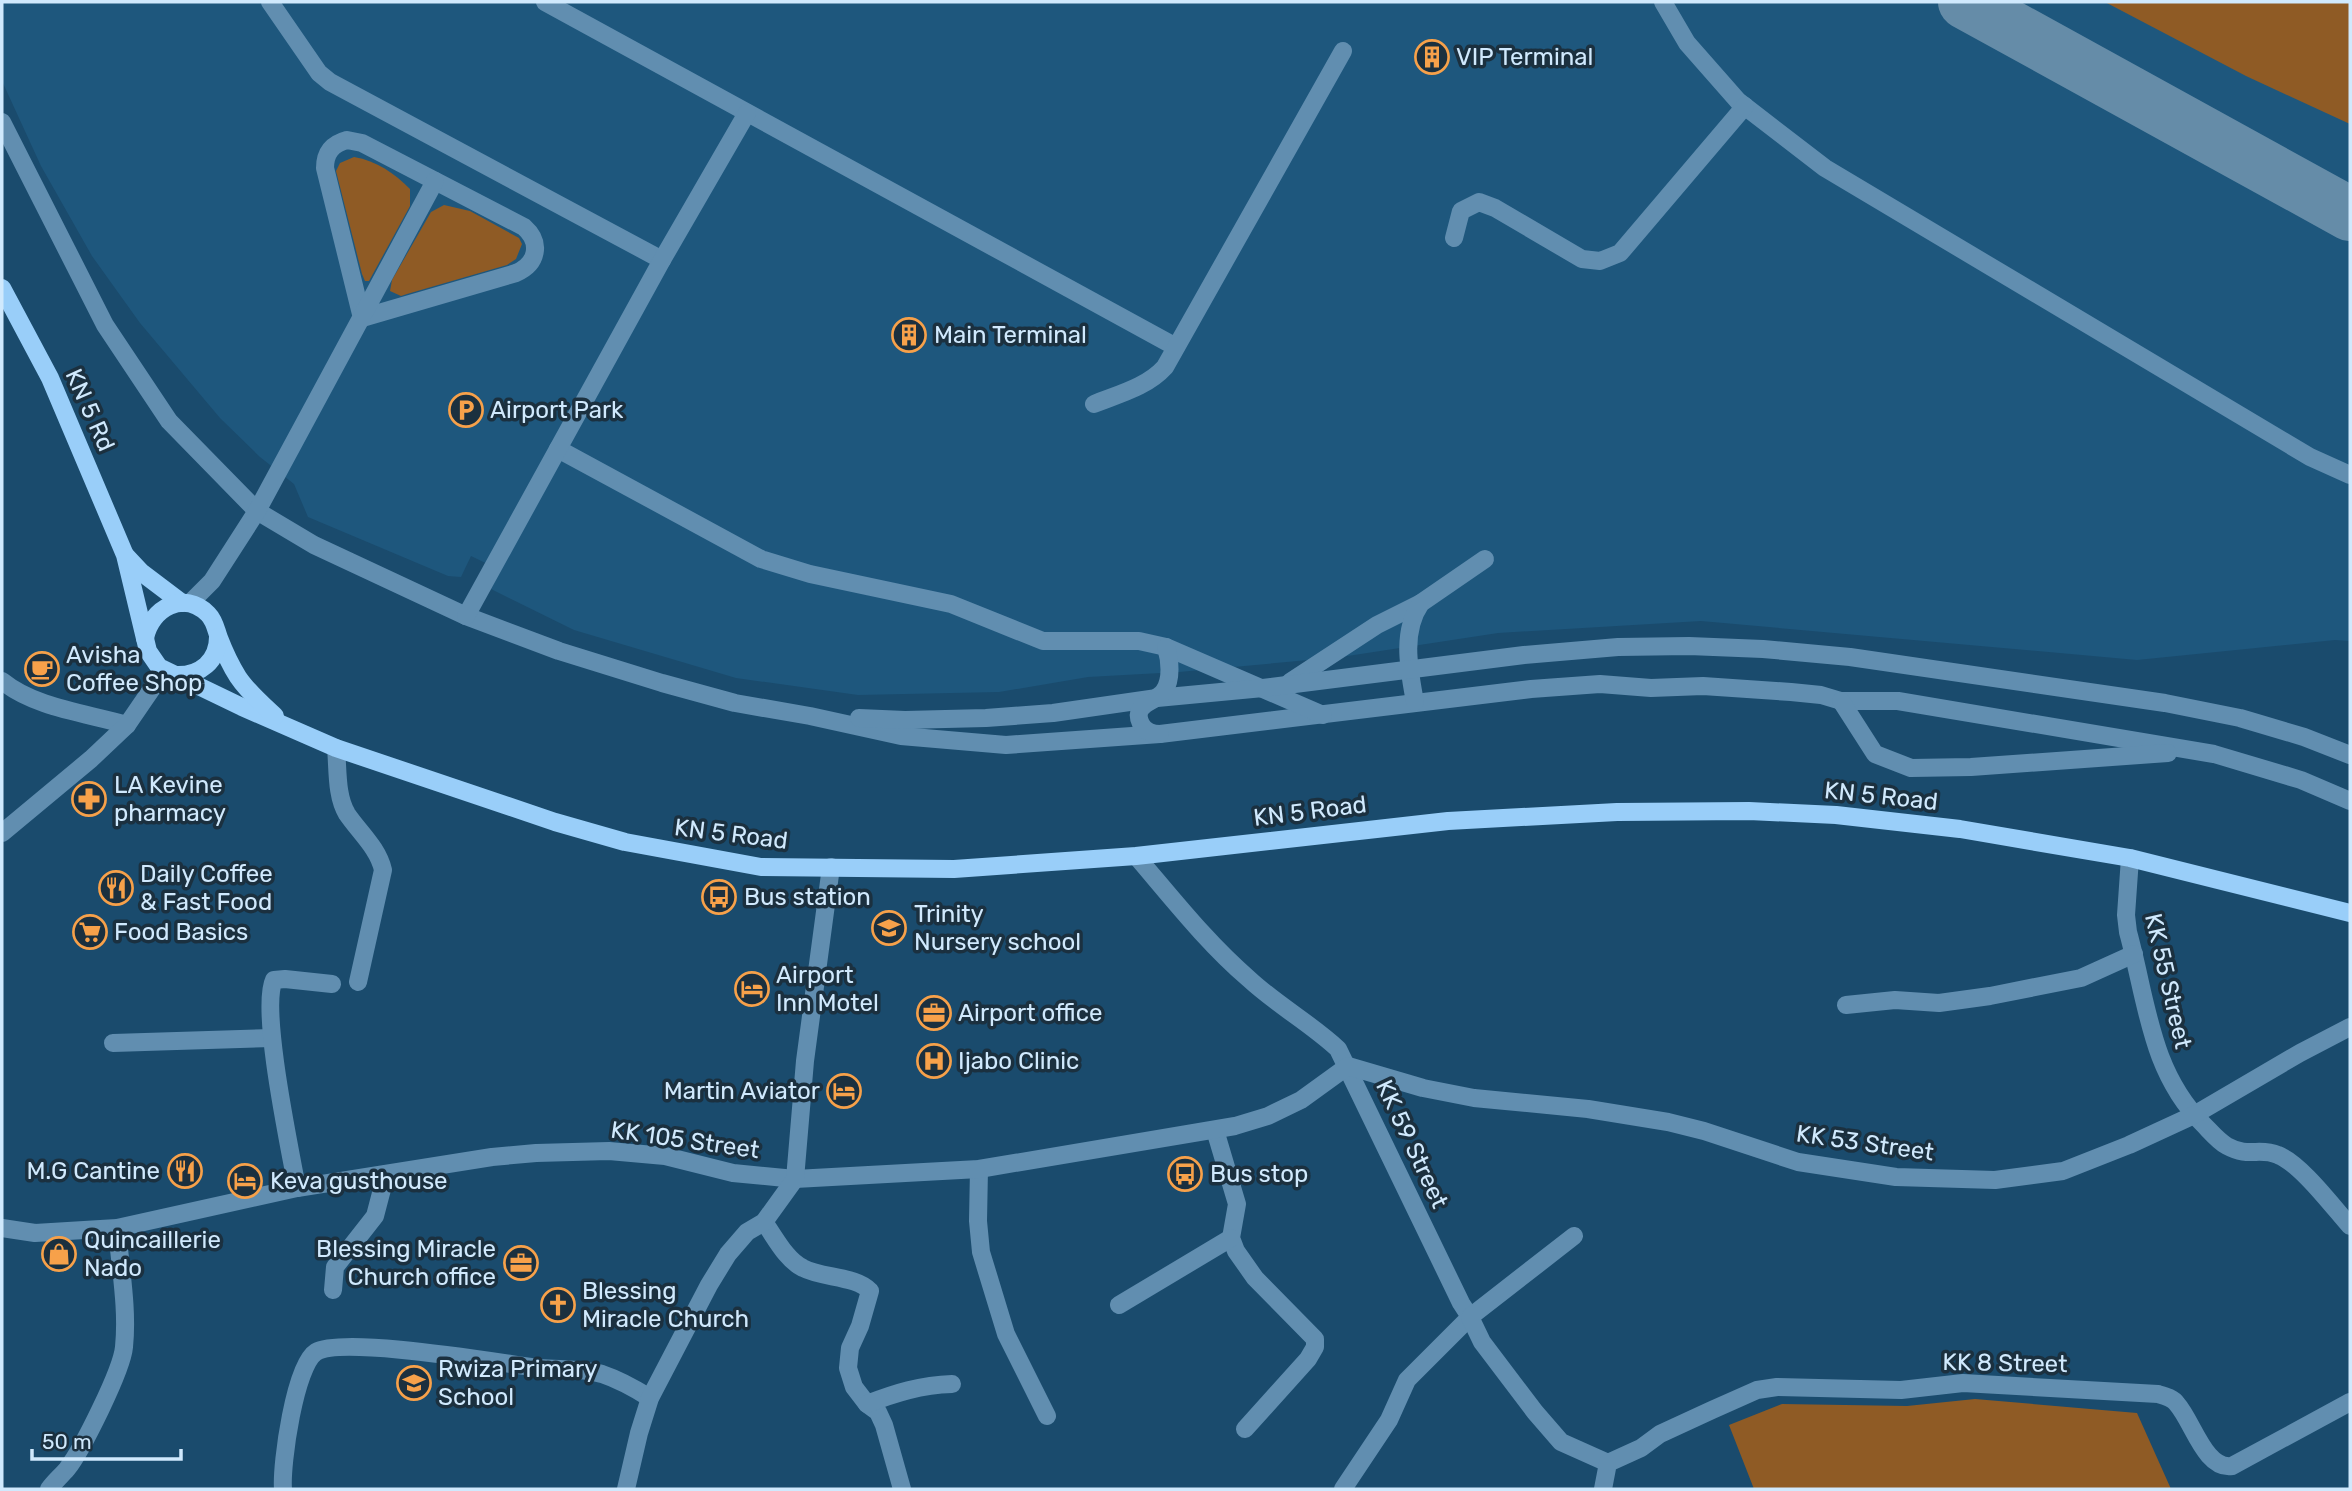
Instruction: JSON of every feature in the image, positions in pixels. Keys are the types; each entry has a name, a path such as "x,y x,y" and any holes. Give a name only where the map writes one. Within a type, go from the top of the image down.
{"main road":[{"name":"KN 5 Rd","path":"2,288 50,378 125,555 150,657 170,673"},
{"name":"KN 5 Rd","path":"125,555 141,572 186,603 201,608 211,617 238,677 256,699 288,728"},
{"path":"145,639 147,626 163,608 186,603"},
{"path":"170,673 190,675 201,670 216,652 218,637"},
{"path":"170,673 288,728"},
{"name":"KN 5 Road","path":"288,728 337,748 555,822 625,842 761,867 954,869 1136,856 1448,821 1617,812 1749,811 1836,815 1961,829 2130,858 2350,913"}],"street":[{"path":"270,2 318,73 330,82 662,260"},
{"path":"545,2 1176,347"},
{"path":"1663,2 1687,43 1745,106 1825,168 2310,457 2350,475"},
{"path":"1094,404 1145,384 1157,376 1343,51"},
{"path":"1454,238 1461,211 1479,202 1495,208 1582,259 1600,261 1620,253 1745,106"},
{"path":"466,616 662,260 747,113"},
{"path":"2,122 105,325 169,421 257,511 314,545 466,616 559,651 662,684 735,703 901,736 1006,746 1160,734 1415,702 1600,684 1650,688 1703,686 1791,692 1821,695 1840,701 1898,701 2214,754 2301,780 2350,801"},
{"path":"355,140 524,228 533,238 536,252 534,258 530,265 516,273 362,318 325,168 327,152 339,142 355,140"},
{"path":"186,603 212,581 257,511 435,181"},
{"path":"558,449 761,559 810,574 951,604 1043,641 1139,640 1166,647 1324,715"},
{"path":"1286,685 1377,625 1421,603 1485,559"},
{"path":"1415,702 1410,669 1409,628 1421,603"},
{"path":"810,716 905,720 1053,713 1157,698 1263,688 1524,655 1689,646 1850,657 2165,702 2240,718 2304,737 2350,755"},
{"path":"1160,734 1154,734 1144,728 1139,718 1142,706 1162,694 1167,684 1170,659 1166,647"},
{"path":"2,834 127,725 170,673"},
{"path":"2,681 32,698 127,725"},
{"path":"1840,701 1875,754 1911,768 1971,767 2138,754 2214,754"},
{"path":"337,748 340,789 346,812 380,859 383,870 358,982"},
{"name":"KK 59 Street","path":"1136,856 1220,953 1251,981 1315,1028 1338,1049 1452,1286 1482,1342 1561,1442 1608,1463"},
{"name":"KK 55 Street","path":"2130,858 2126,915 2155,1046 2169,1081 2194,1115 2224,1144 2242,1154 2277,1154 2293,1163 2350,1226"},
{"path":"626,1489 650,1398 709,1285 728,1254 747,1232 764,1222 794,1180 805,1061 831,867"},
{"path":"1846,1005 1895,1000 1939,1003 1990,996 2081,978 2134,954"},
{"path":"297,1188 272,1038 270,989 274,980 285,979 332,984"},
{"name":"KK 53 Street","path":"1348,1066 1423,1088 1474,1098 1601,1111 1668,1122 1798,1162 1896,1177 1995,1180 2063,1171 2194,1115 2350,1027"},
{"path":"113,1043 272,1038"},
{"name":"KK 105 Street","path":"2,1228 35,1233 117,1228 297,1188 492,1157 574,1151 665,1156 733,1173 794,1180 979,1169 1215,1130 1268,1116 1301,1100 1348,1066"},
{"path":"1215,1130 1237,1204 1231,1238 1236,1251 1255,1278 1315,1339 1315,1347 1308,1359 1245,1429"},
{"path":"979,1169 978,1221 981,1252 1006,1334 1047,1416"},
{"path":"333,1290 335,1267 375,1216 386,1174"},
{"path":"764,1222 800,1267 861,1284 870,1291 860,1326 850,1348 848,1368 854,1387 867,1404 878,1412 884,1425 902,1489"},
{"path":"49,1489 68,1468 90,1428 115,1378 124,1350 125,1324 117,1228"},
{"path":"1343,1489 1389,1420 1407,1380 1470,1317 1574,1236"},
{"path":"1119,1305 1231,1238"},
{"path":"283,1489 281,1470 301,1381 311,1356 326,1347 415,1351 570,1369 625,1382 650,1398"},
{"name":"KK 8 Street","path":"1608,1463 1641,1448 1660,1434 1712,1410 1757,1390 1777,1387 1901,1390 1963,1383 2158,1394 2177,1403 2210,1457 2224,1468 2350,1402"},
{"path":"867,1404 904,1390 952,1384"},
{"path":"1603,1489 1608,1463"}],"shaded area":[{"path":"2,2 2350,2 2350,641 2335,640 2137,660 1701,621 1498,633 1341,657 1179,672 1088,677 999,692 858,695 736,678 574,630 491,589 500,570 471,556 461,577 448,576 308,517 294,484 260,457 220,418 140,323 92,256 41,166 2,81"},
{"path":"2105,2 2350,2 2350,124 2246,76"},
{"path":"354,157 385,168 410,189 410,206 369,281 365,281 362,274 336,171 340,163"},
{"path":"444,205 470,211 519,238 522,244 516,259 507,265 401,296 390,291 392,280 431,212"},
{"path":"1975,1399 2137,1413 2171,1489 1754,1489 1729,1425 1782,1404 1907,1406"}],"taxiway":[{"path":"1965,2 2350,214"}],"place":[{"name":"VIP Terminal","path":"1432,57"},
{"name":"Main Terminal","path":"909,335"},
{"name":"Airport Park","path":"466,410"},
{"name":"Avisha Coffee Shop","path":"42,669"},
{"name":"LA Kevine pharmacy","path":"89,799"},
{"name":"Daily Coffee & Fast Food","path":"116,888"},
{"name":"Bus station","path":"719,897"},
{"name":"Trinity Nursery school","path":"889,928"},
{"name":"Food Basics","path":"90,932"},
{"name":"Airport Inn Motel","path":"752,989"},
{"name":"Airport office","path":"934,1013"},
{"name":"Ijabo Clinic","path":"934,1061"},
{"name":"Martin Aviator","path":"844,1091"},
{"name":"M.G Cantine","path":"185,1171"},
{"name":"Bus stop","path":"1185,1174"},
{"name":"Keva gusthouse","path":"245,1181"},
{"name":"Quincaillerie Nado","path":"59,1254"},
{"name":"Blessing Miracle Church office","path":"521,1263"},
{"name":"Blessing Miracle Church","path":"558,1305"},
{"name":"Rwiza Primary School","path":"414,1383"}]}
